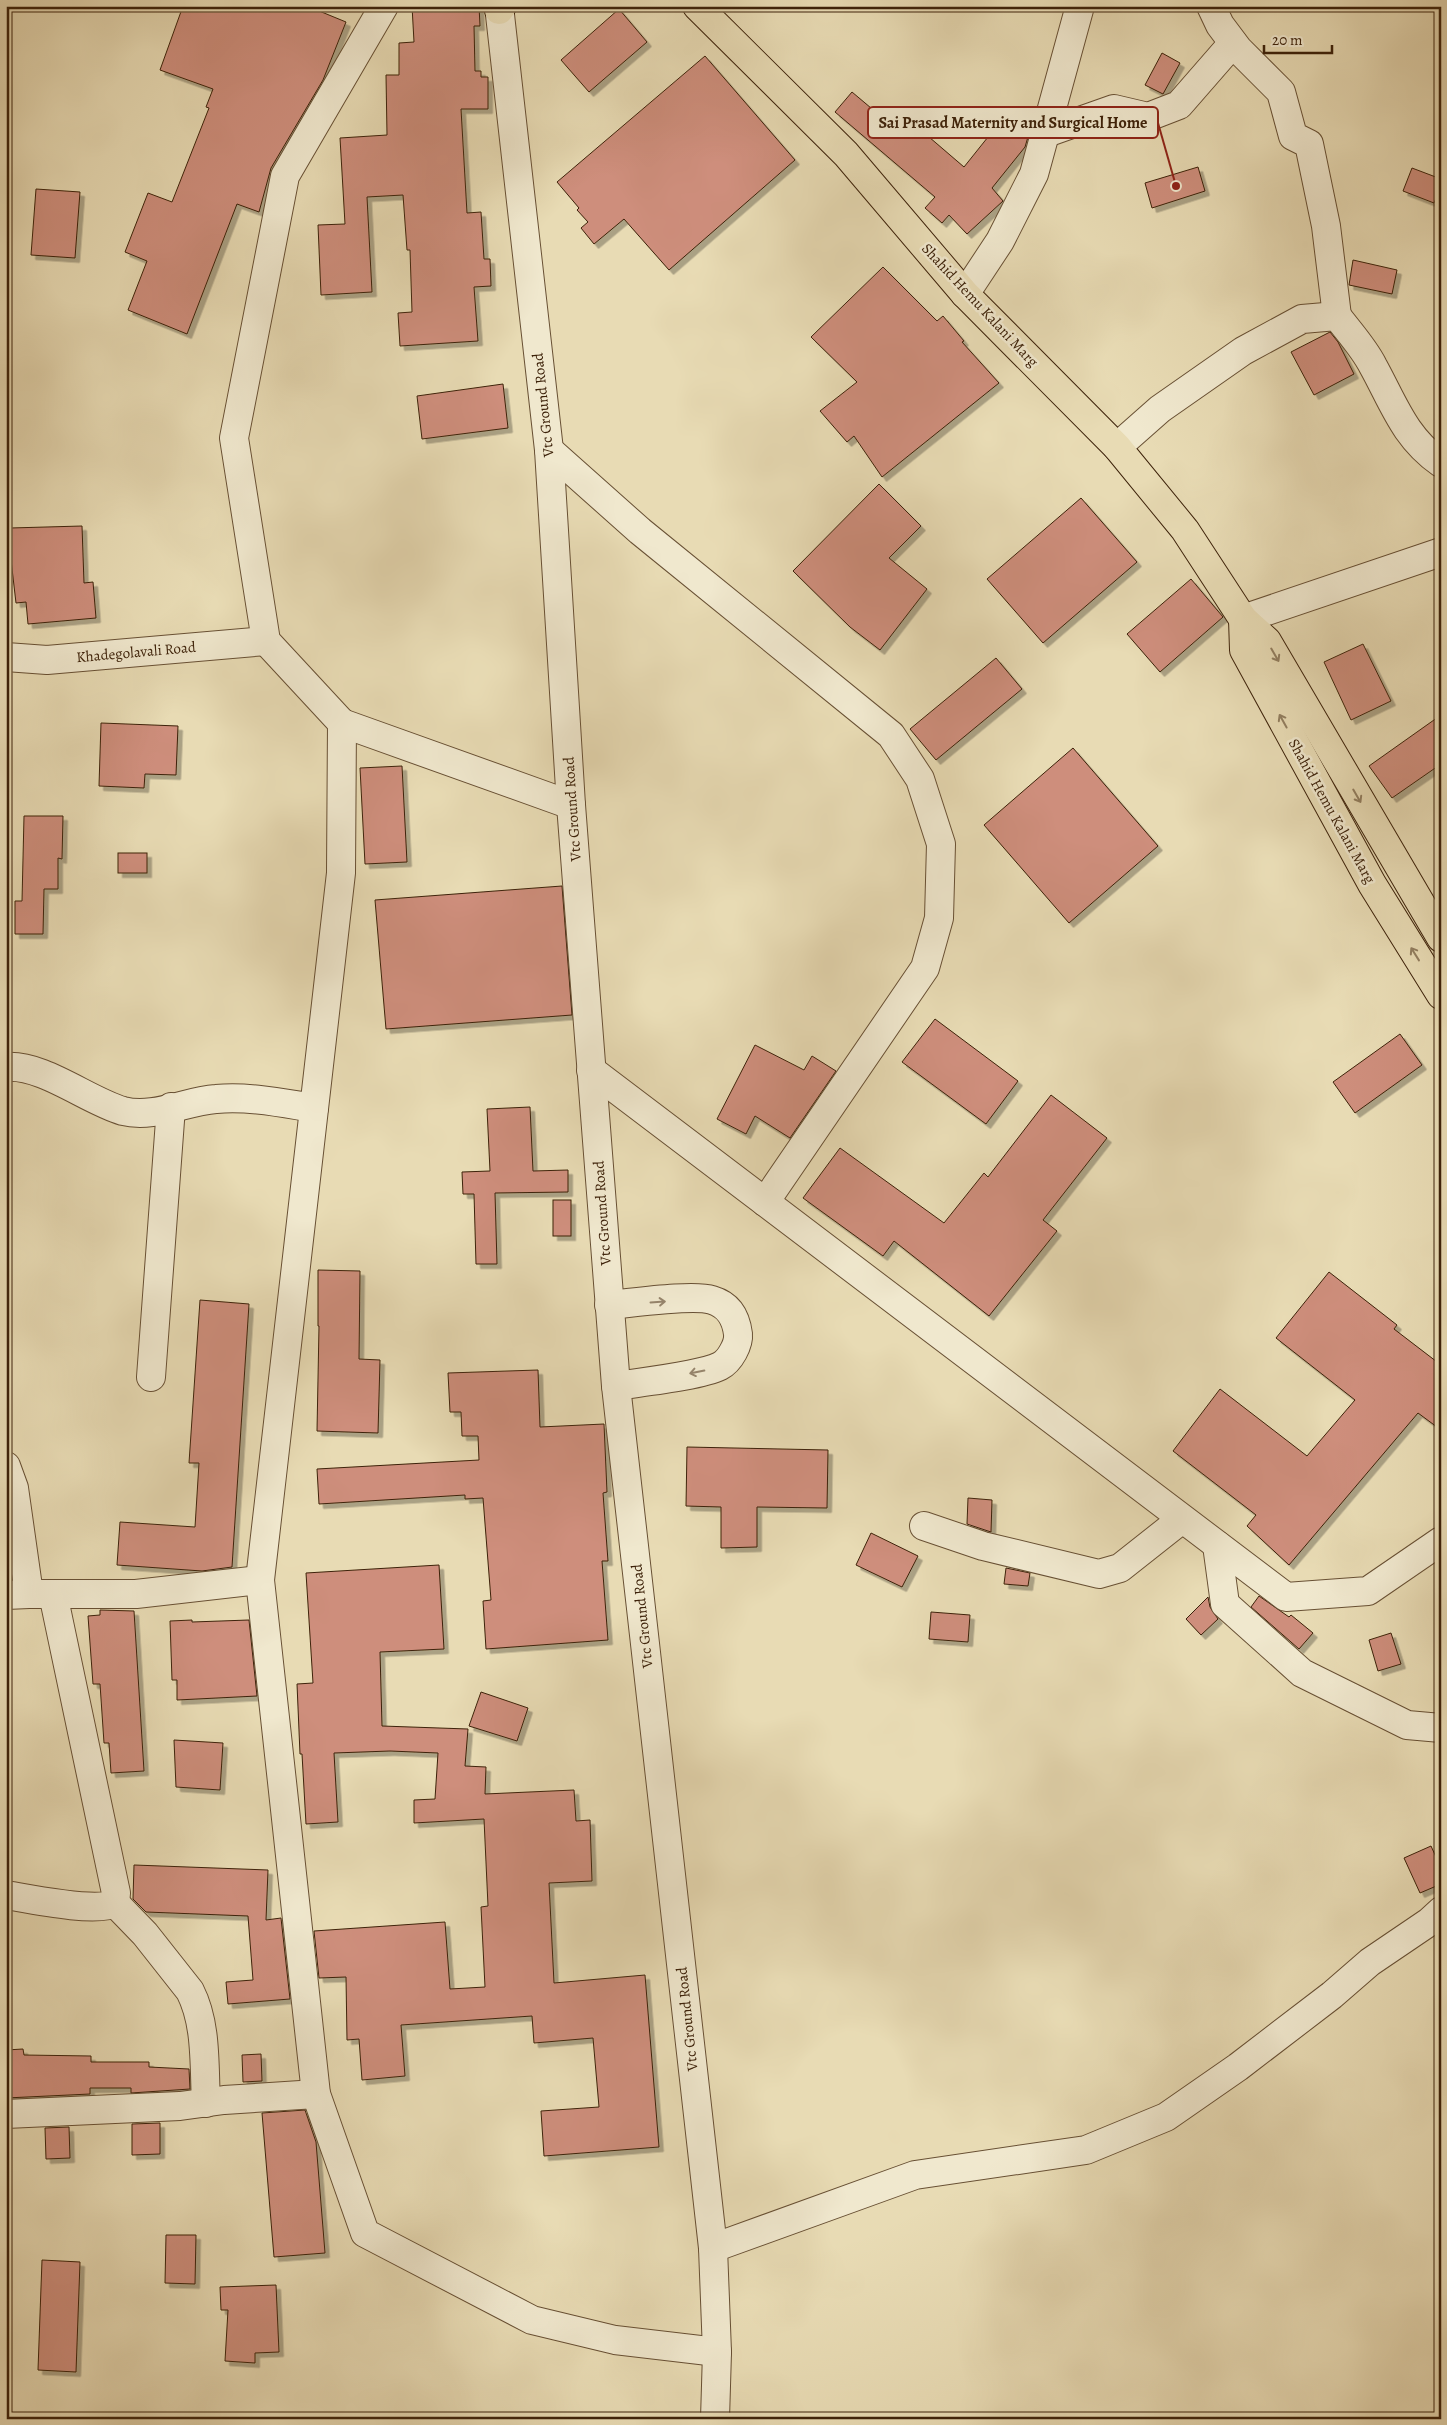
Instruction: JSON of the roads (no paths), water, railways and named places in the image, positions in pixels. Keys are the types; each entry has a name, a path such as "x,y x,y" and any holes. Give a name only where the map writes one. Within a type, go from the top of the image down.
{"main road":[{"name":"Shahid Hemu Kalani Marg","path":"697,6 846,154 965,294 1117,447 1185,530 1243,619 1266,641 1441,938"},
{"name":"Shahid Hemu Kalani Marg","path":"1243,619 1244,650 1372,884 1441,995"}],"street":[{"path":"384,6 285,176 234,438 266,641 342,723 571,805"},
{"path":"965,294 1000,241 1034,174 1064,58 1080,6"},
{"path":"1211,6 1220,25 1233,43 1281,92 1293,136 1309,144 1326,226 1337,316 1373,365 1395,412 1424,451 1441,463"},
{"name":"Vtc Ground Road","path":"500,8 548,450 571,805 616,1386 713,2248 717,2352 715,2419"},
{"path":"1046,133 1108,110 1114,109 1148,117 1179,104 1233,43"},
{"path":"1117,447 1160,409 1243,351 1302,319 1337,316"},
{"path":"548,450 640,531 892,735 920,779 941,844 939,918 925,968 765,1202"},
{"path":"1243,619 1441,552"},
{"name":"Khadegolavali Road","path":"6,657 47,660 266,641"},
{"path":"342,723 340,873 260,1580 316,2094 365,2233 532,2320 615,2340 717,2352"},
{"path":"6,1067 29,1070 123,1111 150,1114 171,1107 215,1099 251,1099 314,1108"},
{"path":"591,1070 1286,1597 1368,1591 1441,1541"},
{"path":"151,1377 171,1107"},
{"path":"609,1305 712,1300 726,1307 736,1319 738,1337 734,1352 722,1365 702,1371 616,1386"},
{"path":"6,1466 14,1488 30,1594 116,1893 115,1903 145,1934 196,2001 200,2010 202,2028 206,2102"},
{"path":"924,1526 983,1546 1100,1574 1120,1568 1182,1519"},
{"path":"1217,1545 1225,1604 1302,1673 1408,1725 1441,1728"},
{"path":"30,1594 136,1594 260,1580"},
{"path":"6,1896 108,1907 115,1903"},
{"path":"713,2248 915,2175 1086,2150 1166,2117 1238,2067 1332,1996 1370,1962 1429,1922 1441,1911"},
{"path":"6,2114 180,2106 206,2102 316,2094"}],"place":[{"name":"Sai Prasad Maternity and Surgical Home","path":"1176,186"}]}
